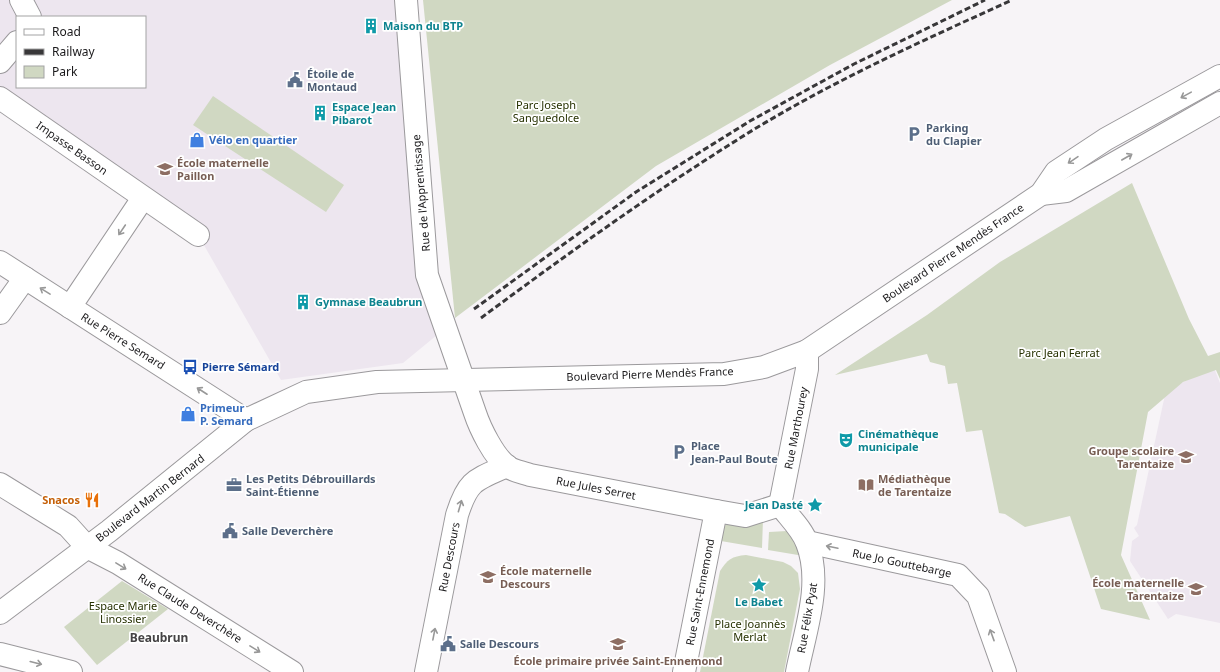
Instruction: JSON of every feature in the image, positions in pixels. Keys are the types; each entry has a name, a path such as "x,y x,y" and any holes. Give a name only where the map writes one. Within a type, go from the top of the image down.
{"street":[{"path":"21,0 29,16"},
{"name":"Rue de l'Apprentissage","path":"406,0 427,275 464,381"},
{"path":"0,62 16,43"},
{"name":"Boulevard Pierre Mendès France","path":"306,392 377,382 724,374 764,367 807,351 1041,194 1056,172 1106,139 1220,76"},
{"name":"Impasse Basson","path":"0,98 198,235"},
{"name":"Boulevard Pierre Mendès France","path":"1041,194 1066,191 1220,103"},
{"path":"70,307 143,198"},
{"name":"Rue Pierre Semard","path":"0,262 246,420"},
{"path":"0,314 25,278"},
{"name":"Rue Marthourey","path":"780,505 807,369 807,351"},
{"path":"464,381 483,434 507,466"},
{"name":"Boulevard Martin Bernard","path":"0,613 86,548 246,420 306,392"},
{"name":"Rue Jules Serret","path":"507,466 530,474 716,512 745,516 780,505"},
{"name":"Rue Descours","path":"426,672 457,515 464,494 477,479 507,466"},
{"path":"0,484 68,526 86,548"},
{"path":"780,505 807,542"},
{"name":"Rue Saint-Ennemond","path":"684,672 716,512"},
{"name":"Rue Félix Pyat","path":"797,672 814,589 814,570 807,542"},
{"name":"Rue Jo Gouttebarge","path":"807,542 958,575 978,596 1005,672"},
{"name":"Rue Claude Deverchère","path":"86,548 118,564 292,672"},
{"path":"0,654 71,672"}],"shaded area":[{"path":"0,0 395,0 406,106 437,335 403,363 281,380 193,226 0,90"},
{"name":"Groupe scolaire Tarentaize","path":"1214,368 1220,383 1220,623 1176,614 1168,619 1130,561 1132,541 1139,536 1134,528 1137,525 1166,390"}],"green space":[{"name":"Parc Joseph Sanguedolce","path":"423,0 952,0 830,65 656,166 455,318"},
{"path":"213,96 344,185 326,212 193,125"},
{"name":"Parc Jean Ferrat","path":"1132,183 1189,319 1208,356 1220,352 1220,379 1216,370 1183,382 1148,412 1121,555 1150,620 1101,609 1070,516 1025,527 1005,514 999,513 982,430 966,432 957,383 948,384 945,366 930,362 927,354 835,375 927,315 1000,262"},
{"path":"763,519 762,548 715,540 717,533 727,524"},
{"path":"787,531 804,556 768,550 769,532"},
{"name":"Place Joannès Merlat","path":"746,555 783,562 791,566 798,573 800,589 784,672 700,672 720,571 730,559 737,556"},
{"name":"Espace Marie Linossier","path":"122,581 168,609 97,665 64,627"}],"railway":[{"path":"474,309 636,192 750,121 854,64 985,0"},
{"path":"481,318 615,221 753,130 848,77 1012,0"}],"place":[{"name":"Maison du BTP","path":"371,26"},
{"name":"Étoile de Montaud","path":"295,80"},
{"name":"Espace Jean Pibarot","path":"320,113"},
{"name":"Parking du Clapier","path":"914,134"},
{"name":"Vélo en quartier","path":"197,140"},
{"name":"École maternelle Paillon","path":"165,169"},
{"name":"Gymnase Beaubrun","path":"303,302"},
{"name":"Pierre Sémard","path":"190,367"},
{"name":"Primeur P. Semard","path":"188,414"},
{"name":"Cinémathèque municipale","path":"846,440"},
{"name":"Place Jean-Paul Boute","path":"679,452"},
{"name":"Groupe scolaire Tarentaize","path":"1186,457"},
{"name":"Les Petits Débrouillards Saint-Étienne","path":"234,485"},
{"name":"Médiathèque de Tarentaize","path":"866,485"},
{"name":"Snacos","path":"92,500"},
{"name":"Jean Dasté","path":"815,505"},
{"name":"Salle Deverchère","path":"230,531"},
{"name":"École maternelle Descours","path":"488,577"},
{"name":"Le Babet","path":"759,585"},
{"name":"École maternelle Tarentaize","path":"1196,589"},
{"name":"Salle Descours","path":"448,644"},
{"name":"École primaire privée Saint-Ennemond","path":"618,644"}],"district":[{"name":"Beaubrun","path":"159,638"}]}
